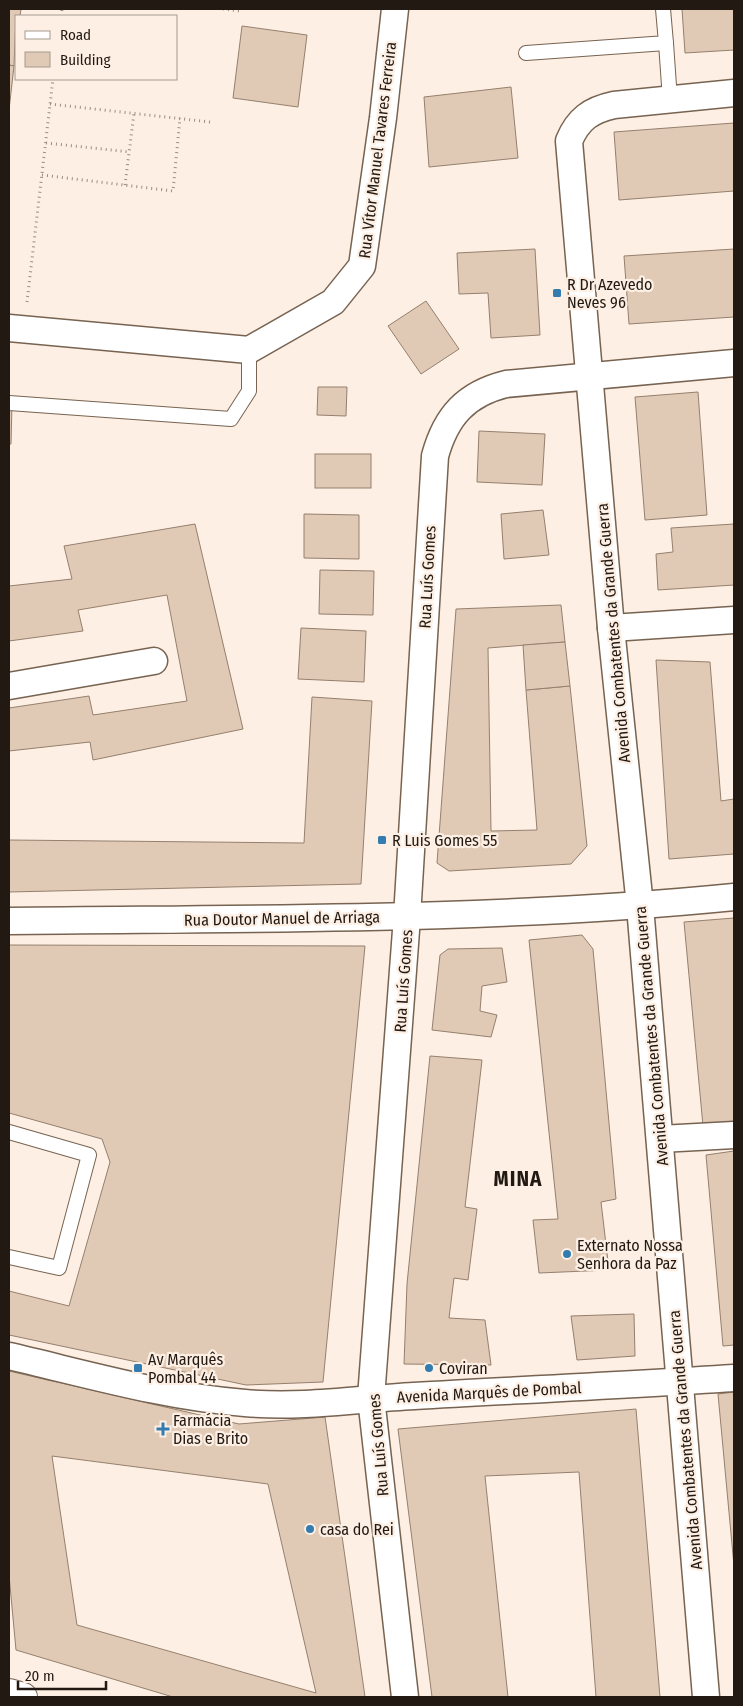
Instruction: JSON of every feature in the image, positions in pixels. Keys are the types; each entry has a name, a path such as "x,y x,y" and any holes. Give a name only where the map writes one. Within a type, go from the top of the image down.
{"street":[{"name":"Rua Vítor Manuel Tavares Ferreira","path":"249,350 333,302 362,266 383,118 395,9"},
{"name":"Avenida Combatentes da Grande Guerra","path":"706,1697 640,906 611,628 591,375 569,141 575,127 585,116 597,109 734,93"},
{"path":"16,329 249,350"},
{"name":"Rua Luís Gomes","path":"405,1697 371,1398 408,917 435,456 440,438 453,415 468,400 485,390 506,384 734,363"},
{"path":"611,628 734,620"},
{"path":"9,686 154,661"},
{"name":"Rua Doutor Manuel de Arriaga","path":"9,921 408,917 640,906 734,897"},
{"path":"660,1138 734,1136"},
{"name":"Avenida Marquês de Pombal","path":"9,1356 152,1389 219,1401 302,1405 371,1398 734,1378"},
{"path":"9,1693 23,1697"}],"lane":[{"path":"663,9 670,100"},
{"path":"526,53 666,43"},
{"path":"9,403 232,419 249,391 249,350"},
{"path":"9,1132 89,1155 59,1268 9,1257"}],"path":[{"path":"222,9 240,11 240,9"},
{"path":"16,329 42,175 54,80"},
{"path":"50,104 210,122"},
{"path":"125,185 134,113"},
{"path":"42,175 173,191 180,118"},
{"path":"46,143 130,152"}],"building":[{"path":"9,9 21,9 20,15 15,15 14,66 9,65"},
{"path":"682,9 734,9 734,50 685,53"},
{"path":"242,26 307,35 298,107 233,98"},
{"path":"9,65 14,66 9,110"},
{"path":"511,87 518,158 429,167 424,97"},
{"path":"734,123 734,191 619,200 614,132"},
{"path":"535,249 540,335 491,338 488,293 459,294 457,253"},
{"path":"734,249 734,317 629,324 624,256"},
{"path":"426,301 459,349 421,374 388,326"},
{"path":"318,387 347,387 346,416 317,415"},
{"path":"698,392 707,515 645,520 635,397"},
{"path":"9,403 12,403 11,444 9,444"},
{"path":"479,431 545,434 542,485 477,482"},
{"path":"315,454 371,454 371,488 315,488"},
{"path":"543,510 549,555 504,559 501,514"},
{"path":"304,514 359,515 359,559 304,558"},
{"path":"195,524 243,729 93,760 90,742 9,751 9,708 89,696 93,715 187,701 167,595 78,610 83,631 9,641 9,586 72,579 64,546"},
{"path":"734,524 734,585 658,590 656,554 673,552 671,528"},
{"path":"320,570 374,571 373,615 319,614"},
{"path":"561,605 565,642 488,648 491,831 537,830 526,690 570,686 587,846 571,864 449,871 437,863 456,609"},
{"path":"301,628 366,631 364,682 298,679"},
{"path":"565,642 570,686 526,690 523,645"},
{"path":"656,660 710,662 721,801 734,799 734,854 669,859"},
{"path":"312,697 372,701 361,884 9,892 9,840 304,843"},
{"path":"734,918 734,1124 703,1126 684,922"},
{"path":"582,935 593,949 616,1199 601,1202 609,1270 539,1273 533,1220 558,1219 529,940"},
{"path":"9,945 365,946 323,1382 246,1385 9,1335 9,1291 69,1306 110,1162 102,1139 9,1113"},
{"path":"502,948 507,982 482,986 480,1011 497,1015 491,1037 432,1030 440,955 448,949"},
{"path":"430,1056 482,1060 465,1207 477,1209 468,1280 454,1278 449,1318 485,1320 491,1365 404,1364 407,1284"},
{"path":"734,1151 734,1345 723,1346 706,1155"},
{"path":"634,1314 635,1356 577,1360 571,1316"},
{"name":"casa do Rei","path":"9,1371 239,1424 325,1417 365,1697 173,1697 16,1650 9,1575","holes":["52,1456 268,1484 316,1693 77,1625"]},
{"path":"734,1392 734,1566 718,1394"},
{"path":"636,1409 660,1697 596,1697 579,1472 485,1476 508,1697 432,1697 398,1429"}],"place":[{"name":"R Dr Azevedo Neves 96","path":"557,293"},
{"name":"R Luis Gomes 55","path":"382,840"},
{"name":"Externato Nossa Senhora da Paz","path":"567,1254"},
{"name":"Av Marquês Pombal 44","path":"138,1368"},
{"name":"Coviran","path":"429,1368"},
{"name":"Farmácia Dias e Brito","path":"163,1429"},
{"name":"casa do Rei","path":"310,1529"}],"district":[{"name":"MINA","path":"518,1179"}]}
